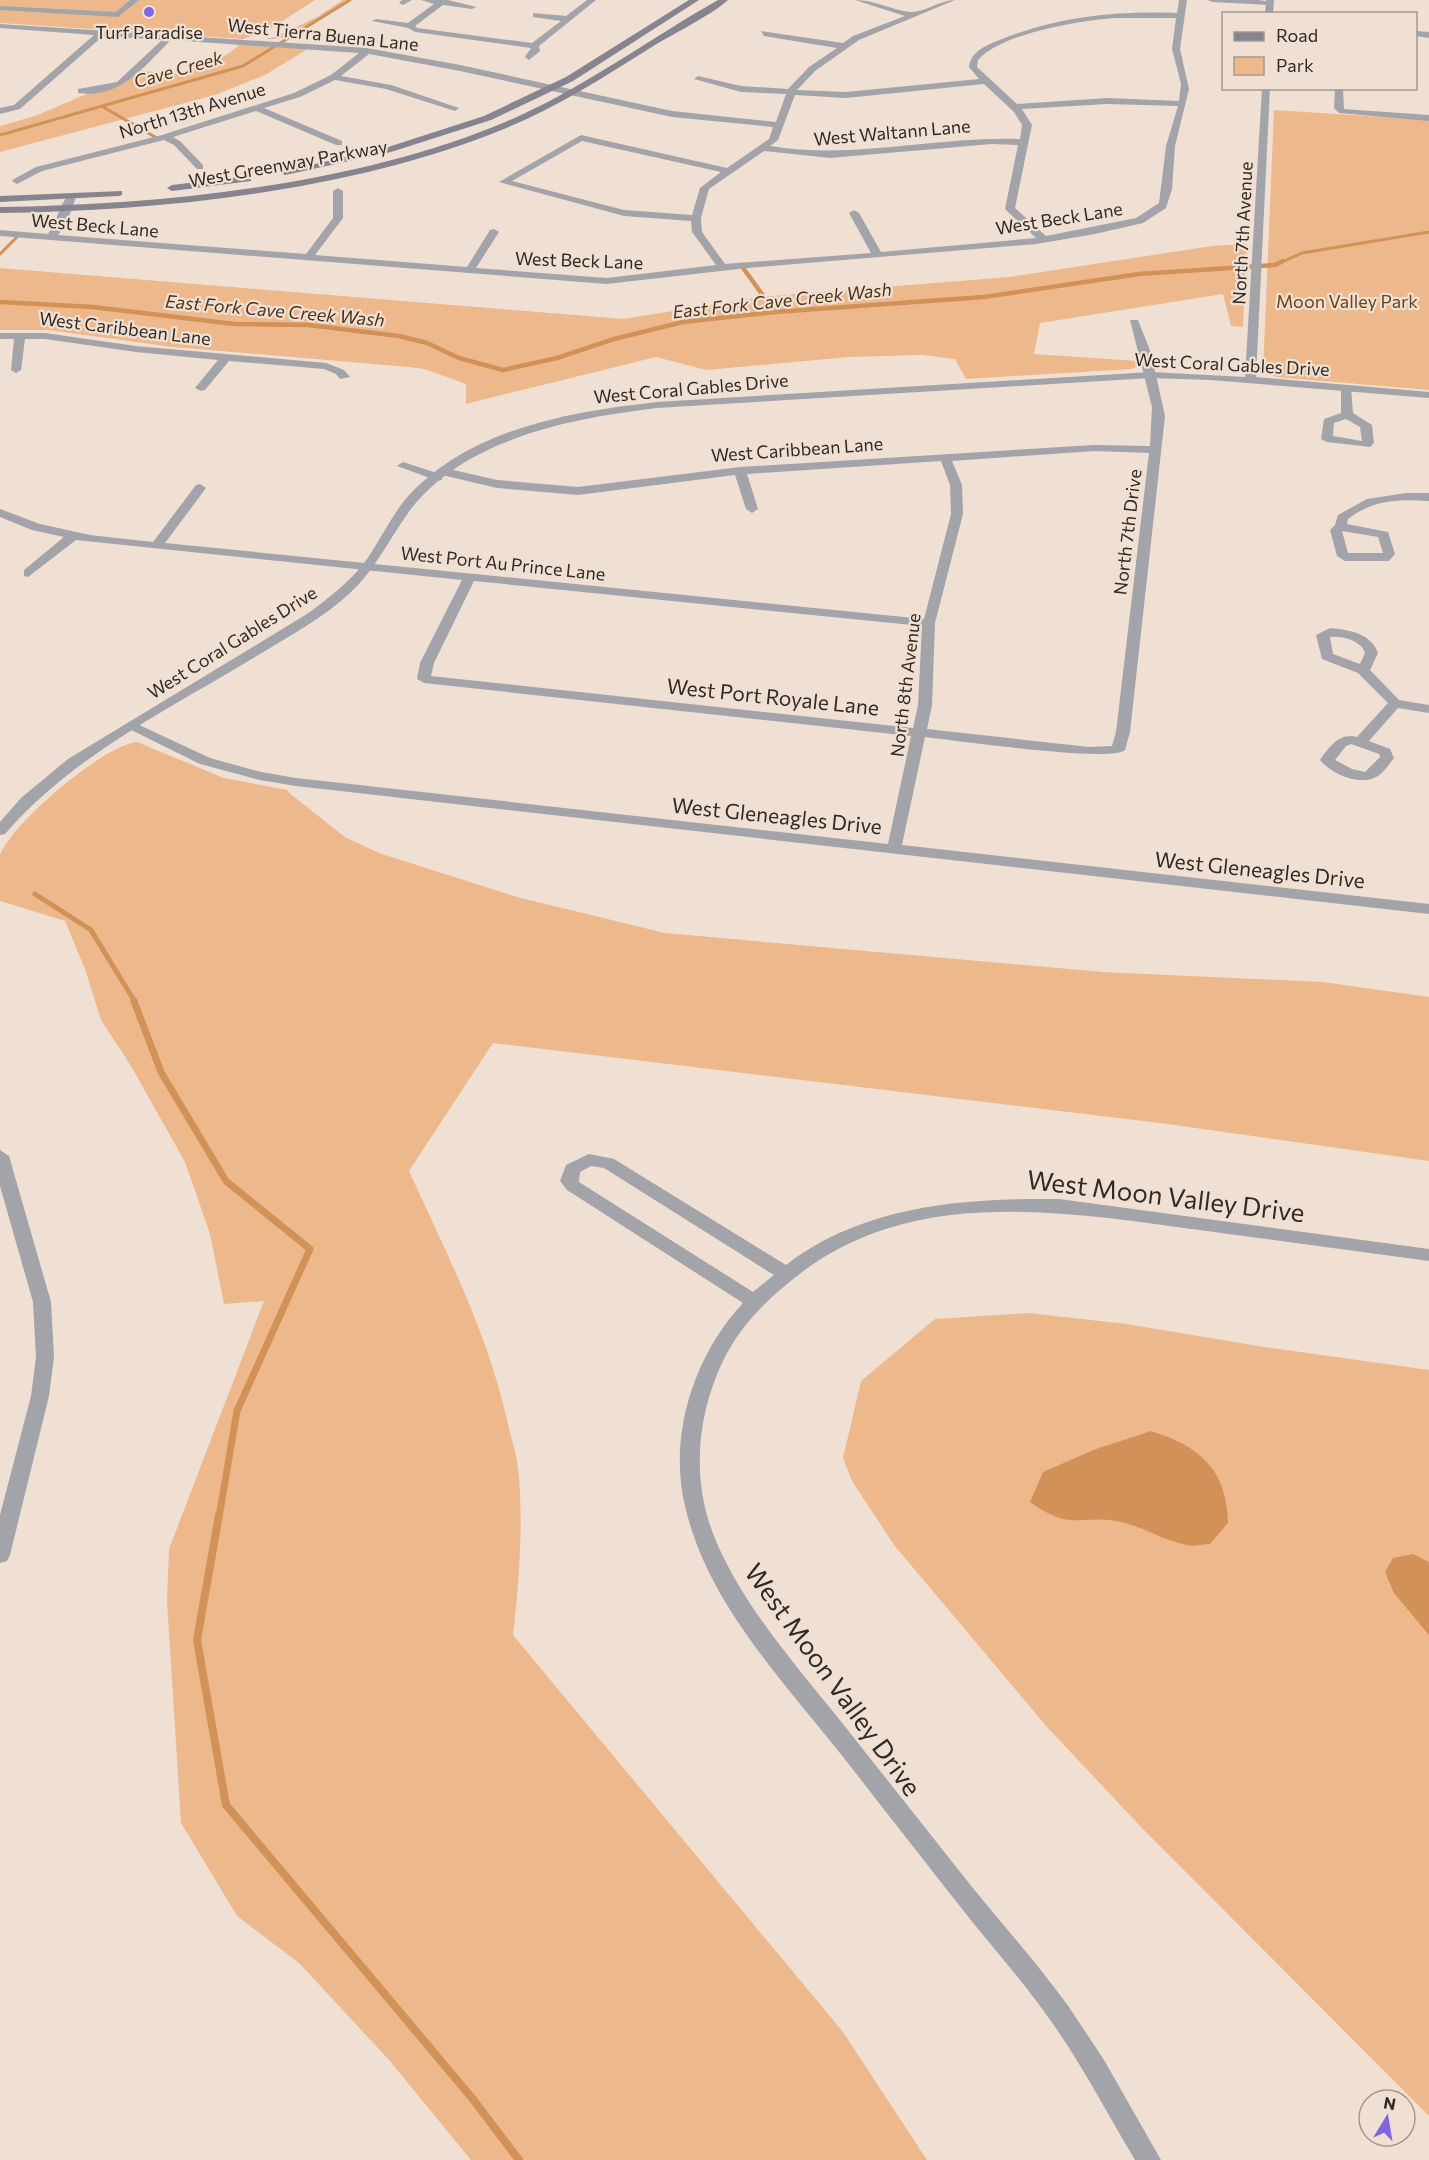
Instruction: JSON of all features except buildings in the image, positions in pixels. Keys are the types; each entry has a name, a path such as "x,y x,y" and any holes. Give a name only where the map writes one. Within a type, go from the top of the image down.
{"main road":[{"name":"West Greenway Parkway","path":"269,175 364,156 443,134 501,112 552,88 695,0"},
{"name":"West Greenway Parkway","path":"0,210 67,209 210,196 361,169 479,135 574,93 724,0"},
{"name":"West Greenway Parkway","path":"163,189 258,177"},
{"path":"0,199 135,192"}],"street":[{"path":"0,8 118,15 135,0"},
{"path":"425,0 442,1 469,10 480,1"},
{"path":"376,21 410,26 415,30 534,46 592,0"},
{"path":"859,0 912,15"},
{"path":"723,268 701,239 695,224 705,188 772,140 790,93 800,78 843,46 866,33 951,0"},
{"path":"1015,107 1107,101 1183,104 1185,82 1176,50 1183,0"},
{"path":"1212,0 1270,2"},
{"path":"410,26 442,1"},
{"path":"1043,238 1010,209 1027,125 1015,107 973,67 976,56 1040,27 1104,14 1180,16"},
{"path":"368,27 385,15"},
{"path":"536,15 568,19"},
{"name":"West Tierra Buena Lane","path":"0,26 367,51 435,62 690,117 780,124"},
{"path":"4,111 17,107 102,32"},
{"path":"764,33 843,46"},
{"path":"81,91 111,88 120,84 170,37"},
{"path":"529,57 537,49 534,46"},
{"name":"North 13th Avenue","path":"17,181 39,169 165,136 297,95 334,77 367,51"},
{"path":"334,77 388,87 455,108"},
{"path":"698,79 723,87 790,93 858,95 986,81"},
{"name":"North 7th Avenue","path":"1250,380 1266,90"},
{"path":"1339,90 1338,108 1342,111 1429,118"},
{"name":"West Beck Lane","path":"0,233 607,281 666,277 723,268 968,249 1132,224 1154,216 1163,205 1171,141 1182,117 1183,104"},
{"path":"256,108 339,143"},
{"path":"165,136 200,166"},
{"path":"696,218 624,213 504,182 581,138 728,171"},
{"name":"West Waltann Lane","path":"763,148 800,155 834,157 968,142 1025,142"},
{"path":"308,258 338,218 338,191"},
{"path":"51,237 61,225 71,196"},
{"path":"854,213 877,255"},
{"path":"468,271 494,232"},
{"name":"North 7th Drive","path":"1118,750 1123,732 1158,407 1141,331 1134,322"},
{"name":"West Caribbean Lane","path":"16,370 20,335"},
{"name":"West Caribbean Lane","path":"0,336 45,336 128,348 326,366 340,372 344,377"},
{"name":"West Caribbean Lane","path":"201,388 226,357"},
{"name":"West Coral Gables Drive","path":"0,831 26,801 73,762 312,617 336,599 367,568 404,510 441,474 483,448 527,431 571,418 632,407 1151,375 1250,380 1429,395"},
{"path":"1345,388 1347,415"},
{"name":"West Caribbean Lane","path":"403,466 497,484 578,491 740,471 1110,447 1155,450"},
{"name":"North 8th Avenue","path":"894,849 925,705 929,623 957,514 956,485 945,457"},
{"path":"740,471 752,509"},
{"path":"156,546 200,489"},
{"path":"1341,526 1342,518 1361,504 1393,497 1429,497"},
{"name":"West Port Au Prince Lane","path":"0,513 36,527 74,536 156,546 929,623"},
{"path":"28,573 74,536"},
{"name":"West Port Royale Lane","path":"469,578 427,663 424,679 1089,751 1118,750"},
{"path":"1363,670 1395,703 1429,709"},
{"path":"1360,742 1395,703"},
{"name":"West Gleneagles Drive","path":"130,726 205,761 260,776 1429,909"},
{"path":"0,1156 42,1302 45,1357 40,1396 0,1556"},
{"path":"754,1301 573,1186 569,1181 572,1169 589,1160 608,1163 785,1273"},
{"name":"West Moon Valley Drive","path":"1149,2160 1062,2016 900,1815 750,1619 703,1534 690,1480 690,1437 697,1402 711,1362 734,1323 785,1273 829,1246 872,1227 911,1214 949,1207 1003,1203 1059,1205 1429,1255"}],"green space":[{"name":"Turf Paradise","path":"0,0 315,0 267,31 243,39 0,23"},
{"path":"343,0 348,0 309,27 276,39 265,39 275,37 317,17"},
{"path":"241,42 311,47 265,75 215,95 0,152 0,126 35,116 96,90 111,88 136,70 174,73 194,70 222,57"},
{"name":"Moon Valley Park","path":"1274,110 1429,120 1429,390 1276,377 1263,372"},
{"path":"1247,244 1243,327 1231,326 1223,294 1040,323 1034,354 1138,361 1138,366 1132,369 966,379 955,359 922,355 849,357 706,370 656,357 466,404 466,384 424,369 173,347 48,330 0,330 0,268 623,319 760,297 1009,277 1212,246"},
{"path":"137,742 224,778 288,790 345,837 379,853 517,897 665,933 1103,972 1323,982 1429,997 1429,1161 1160,1123 493,1043 409,1171 478,1325 499,1390 516,1457 520,1497 520,1537 513,1635 843,2032 927,2160 471,2160 389,2060 300,1964 237,1916 181,1823 167,1601 169,1549 264,1301 224,1304 210,1234 185,1162 131,1066 101,1020 85,969 65,921 0,901 0,855 8,841 40,806 82,770 122,746"},
{"path":"1028,1313 1127,1324 1264,1347 1429,1370 1429,2116 1417,2104 1417,2088 1401,2088 1140,1826 1047,1727 894,1545 852,1481 843,1458 861,1381 935,1319"}],"shaded area":[{"path":"1151,1431 1196,1452 1216,1474 1226,1504 1228,1523 1210,1544 1193,1546 1179,1543 1121,1522 1096,1519 1067,1520 1030,1502 1043,1472 1096,1449"},
{"path":"1413,1554 1429,1562 1429,1635 1394,1593 1385,1572 1393,1558"}],"waterway":[{"name":"Cave Creek","path":"0,135 243,66 350,0"},
{"path":"103,107 157,138"},
{"name":"East Fork Cave Creek Wash","path":"1280,263 1302,253 1429,232"},
{"path":"0,254 19,235"},
{"name":"East Fork Cave Creek Wash","path":"775,312 984,297 1139,274 1275,265 1283,261"},
{"path":"741,265 775,312"},
{"name":"East Fork Cave Creek Wash","path":"0,302 93,307 234,324 308,325 399,336 427,343 459,358 503,370 557,358 614,339 683,322 775,312"},
{"path":"35,894 91,930 135,1002"},
{"path":"134,1001 161,1072 226,1181 310,1249 237,1411 219,1517"},
{"path":"219,1515 197,1640 226,1805 472,2098 519,2160"}],"place":[{"name":"Turf Paradise","path":"149,12"}]}
